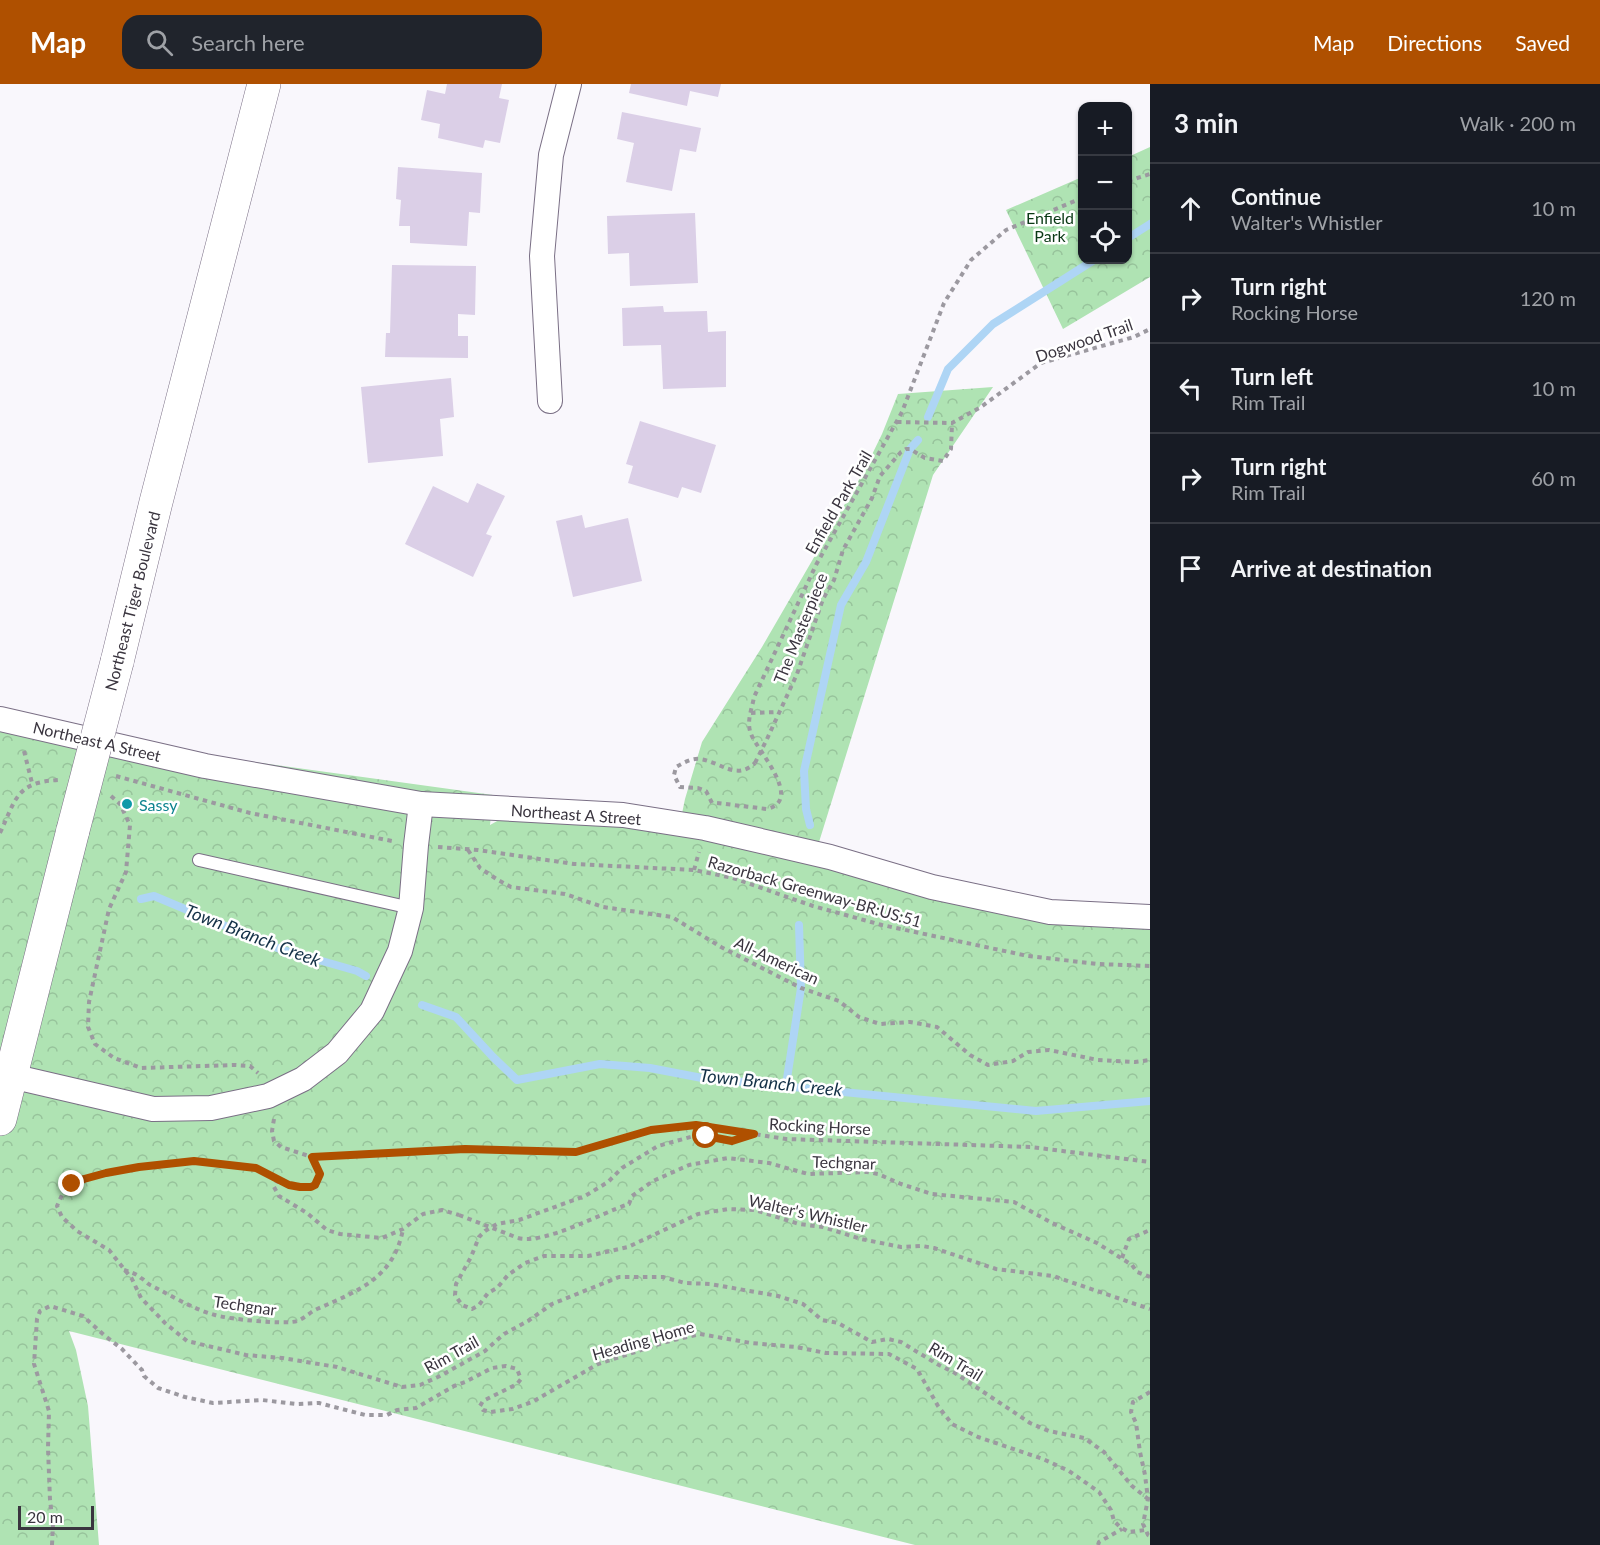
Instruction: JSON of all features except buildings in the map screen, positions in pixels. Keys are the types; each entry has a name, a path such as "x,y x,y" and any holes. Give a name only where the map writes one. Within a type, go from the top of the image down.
{"street":[{"name":"Northeast Tiger Boulevard","path":"0,1119 264,84"},
{"path":"550,400 542,256 551,154 569,84"},
{"name":"Northeast A Street","path":"0,719 204,766 422,804 623,815 705,828 830,857 932,887 1050,912 1150,918"},
{"path":"11,1076 153,1109 211,1108 268,1096 303,1079 337,1053 372,1011 400,951 411,908 422,804"}],"lane":[{"path":"199,860 411,908"}],"path":[{"path":"1132,180 1150,174"},
{"name":"Enfield Park Trail","path":"712,803 767,809 773,807 781,797 782,791 772,768 750,733 748,720 754,697 816,565 897,422 944,303 971,260 1006,230 1078,200"},
{"name":"Dogwood Trail","path":"952,423 981,406 1041,363 1134,337 1150,329"},
{"path":"897,422 952,423"},
{"name":"The Masterpiece","path":"712,803 706,791 680,787 674,775 676,767 699,759 739,771 747,770 755,763 777,712 797,674 823,599 834,580 843,550 872,498 880,476 906,449 925,458 943,461 951,449 952,423"},
{"path":"751,712 777,712"},
{"path":"16,748 36,754"},
{"path":"24,751 32,783"},
{"path":"115,776 250,813 396,842"},
{"path":"0,833 20,792 32,783 62,780"},
{"path":"102,793 120,804 130,825 126,872 109,909 89,1002 88,1028 95,1044 114,1058 141,1068 250,1066 261,1076"},
{"path":"709,813 712,803"},
{"path":"694,870 702,842"},
{"name":"Razorback Greenway-BR:US:51","path":"436,846 574,864 694,870 733,878 813,906 904,930 1028,956 1098,964 1150,966"},
{"name":"All-American","path":"468,849 480,868 511,887 565,894 603,907 672,916 713,943 790,982 839,1001 859,1017 880,1024 910,1022 937,1027 970,1055 988,1065 1013,1061 1028,1052 1050,1050 1098,1060 1135,1062 1150,1060"},
{"path":"275,1115 272,1131 274,1141 281,1147 312,1157"},
{"name":"Rocking Horse","path":"312,1157 465,1149 576,1152 651,1130 696,1125 786,1139 1030,1147 1150,1162"},
{"name":"Walter's Whistler","path":"754,1134 732,1141 694,1136 658,1146 622,1168 608,1182 585,1196 519,1220 497,1224 479,1237 456,1284 455,1295 462,1305 472,1309 479,1305 488,1293 497,1288 508,1275 525,1263 544,1256 588,1256 628,1247 698,1214 728,1209 755,1210 799,1224 901,1247 934,1248 996,1269 1053,1276 1150,1309"},
{"name":"Rim Trail","path":"312,1157 320,1174 315,1185 311,1187 300,1187 256,1168 194,1161 128,1169 84,1179 72,1184 62,1195 57,1206 62,1217 77,1231 109,1250 132,1279 141,1298 165,1323 187,1341 246,1355 337,1366 402,1387 420,1385 440,1376 485,1351 504,1334 528,1322 552,1304 619,1277 663,1277 685,1283 710,1284 778,1296 803,1304 822,1320 838,1323 872,1342 888,1338 901,1342 955,1373 1030,1423 1049,1431 1083,1438 1104,1452 1132,1486 1149,1498"},
{"name":"Techgnar","path":"278,1179 274,1187 279,1196 307,1213 327,1230 340,1234 382,1238 403,1229 423,1214 442,1210 528,1241 559,1232 609,1210 629,1204 632,1196 644,1186 689,1165 728,1158 769,1163 808,1174 867,1172 932,1194 1014,1202 1052,1223 1097,1243 1132,1264 1137,1272 1150,1277"},
{"name":"Techgnar","path":"124,1270 140,1276 150,1286 215,1316 283,1323 297,1321 345,1297 378,1277 396,1253 403,1229"},
{"path":"1122,1258 1130,1239 1148,1232"},
{"name":"Heading Home","path":"52,1545 53,1524 48,1448 49,1411 34,1364 37,1319 40,1311 50,1306 83,1316 122,1349 142,1370 144,1376 158,1388 213,1403 262,1400 297,1404 319,1403 364,1415 387,1415 397,1410 416,1408 492,1368 506,1366 517,1369 521,1379 517,1384 483,1401 480,1406 483,1410 492,1412 512,1409 532,1402 598,1364 666,1342 700,1334 826,1353 890,1354 917,1369 938,1406 952,1424 978,1437 1043,1459 1069,1471 1099,1492 1111,1510 1114,1521 1123,1529"},
{"path":"1150,1392 1133,1401 1131,1412 1136,1423 1149,1498 1143,1524 1150,1536"},
{"path":"1098,1545 1099,1542 1123,1529 1129,1532 1145,1530"}],"green space":[{"name":"Enfield Park","path":"1150,147 1150,277 1063,329 1006,210 1078,179 1078,264 1132,264 1132,155"},
{"path":"993,387 933,475 815,855 1050,909 1150,914 1150,1545 915,1545 69,1331 76,1350 88,1406 99,1545 0,1545 0,727 493,795 490,825 510,814 678,833 685,799 702,742 762,647 864,471 898,394"}],"waterway":[{"path":"1132,235 1150,224"},
{"path":"928,417 948,369 993,324 1088,264"},
{"path":"810,825 806,809 804,771 841,605 866,562 910,449 918,440"},
{"name":"Town Branch Creek","path":"141,899 154,896 280,949 357,971 366,976"},
{"path":"786,1085 801,988 799,925"},
{"name":"Town Branch Creek","path":"422,1005 456,1017 517,1080 600,1064 650,1068 702,1078 1036,1111 1150,1101"}],"place":[{"name":"Sassy","path":"127,804"}],"route":[{"path":"72,1184 106,1173 194,1161 256,1168 289,1185 311,1187 315,1185 320,1174 312,1157 465,1149 576,1152 651,1130 696,1125 754,1134 732,1141 706,1136"}]}
